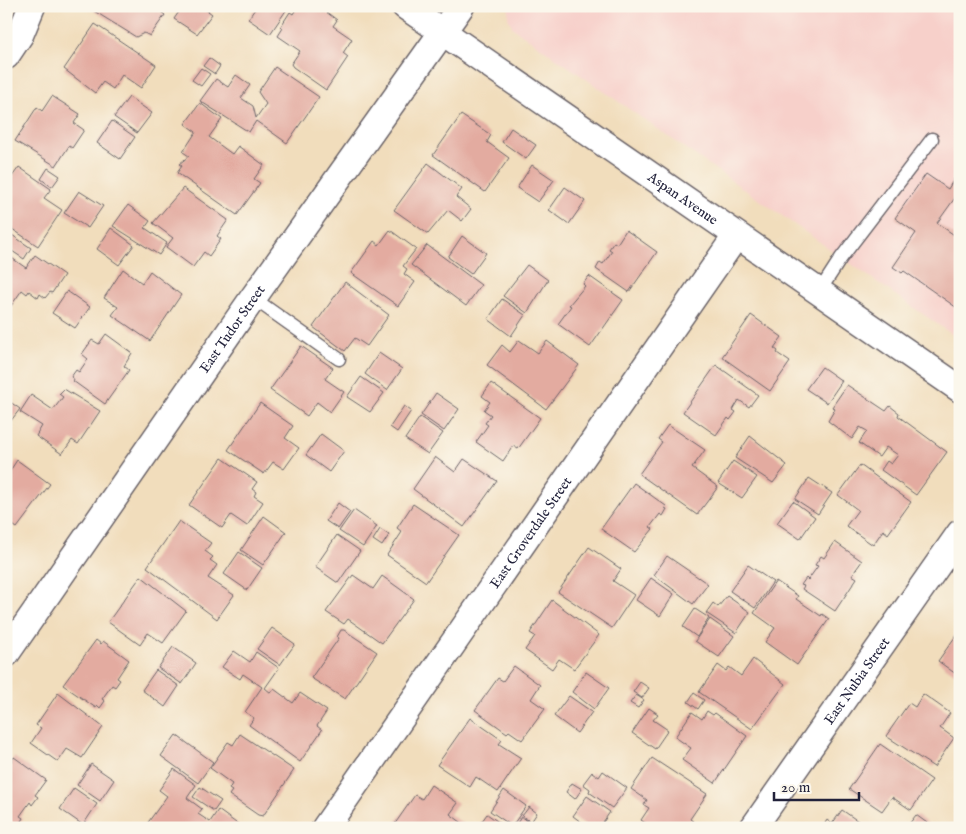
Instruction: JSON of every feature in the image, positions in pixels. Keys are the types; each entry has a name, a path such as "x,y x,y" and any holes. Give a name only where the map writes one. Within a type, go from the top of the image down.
{"street":[{"path":"6,56 20,35 32,6"},
{"name":"Aspan Avenue","path":"405,6 960,389"},
{"name":"East Tudor Street","path":"6,654 253,298 461,6"},
{"name":"East Groverdale Street","path":"325,828 736,236"},
{"name":"East Nubia Street","path":"753,828 960,533"}],"lane":[{"path":"819,292 841,258 932,139"},
{"path":"253,298 339,359"}],"shaded area":[{"path":"509,6 960,6 960,340 513,28 508,18"}],"building":[{"path":"97,6 153,6 165,15 150,36 144,33 136,37 94,11"},
{"path":"183,6 201,6 212,14 197,34 174,19"},
{"path":"257,6 289,6 270,34 248,19"},
{"path":"298,6 318,6 337,20 333,26 352,39 343,53 348,57 326,90 293,67 291,64 300,51 278,36 283,28 281,26 290,12 293,14"},
{"path":"95,24 156,65 141,88 122,75 113,89 103,82 95,93 64,69"},
{"path":"209,58 220,66 215,74 203,66"},
{"path":"275,67 319,97 287,143 256,121 249,132 200,101 216,79 228,87 236,75 250,85 241,98 253,106 256,118 266,104 258,92"},
{"path":"201,68 210,74 201,86 192,80"},
{"path":"52,96 80,114 74,123 84,130 72,148 69,146 56,166 15,141 37,107 42,111"},
{"path":"129,97 152,113 137,133 114,117"},
{"path":"200,103 222,119 209,137 232,154 238,146 264,165 254,179 260,183 237,215 177,173 182,166 179,164 189,156 183,152 196,132 185,124"},
{"path":"461,115 491,135 487,142 509,158 485,192 433,155"},
{"path":"112,121 135,137 120,159 97,143"},
{"path":"511,128 536,145 526,159 502,142"},
{"path":"428,163 462,189 456,197 471,209 462,221 448,210 428,234 394,210"},
{"path":"532,165 554,180 538,202 517,188"},
{"path":"19,167 51,189 44,198 62,210 38,246 6,225 6,185"},
{"path":"48,168 60,176 52,187 41,179"},
{"path":"926,174 948,189 956,176 960,178 960,196 957,195 937,223 960,239 960,310 904,271 902,273 893,267 916,233 895,218"},
{"path":"565,187 585,201 569,224 549,210"},
{"path":"183,188 228,220 217,236 221,239 209,256 204,252 193,267 166,247 173,238 153,223"},
{"path":"79,191 103,206 88,228 64,213"},
{"path":"128,205 150,221 145,228 167,243 159,255 113,226"},
{"path":"111,228 134,245 119,265 97,249"},
{"path":"390,230 416,249 403,266 407,269 404,274 415,282 398,306 351,273 374,241 379,245"},
{"path":"626,230 657,252 629,292 596,269 600,262 603,264 612,251 609,249 614,242 617,244"},
{"path":"9,233 31,248 24,259 6,247 6,236"},
{"path":"462,236 486,253 471,274 448,257"},
{"path":"427,245 481,285 466,306 411,265"},
{"path":"6,254 26,268 35,255 64,275 52,293 50,292 45,298 40,294 38,298 29,291 27,294 22,290 6,313"},
{"path":"527,265 548,280 527,313 503,296"},
{"path":"123,269 142,283 150,271 181,295 150,341 112,315 118,307 104,298"},
{"path":"589,276 623,300 590,347 558,324 571,306 569,305 585,286 583,284"},
{"path":"345,282 389,315 367,346 355,338 345,351 313,327"},
{"path":"67,291 90,307 75,328 52,313"},
{"path":"502,299 525,315 511,336 488,319"},
{"path":"751,315 782,337 774,348 778,351 777,353 790,362 770,391 722,357"},
{"path":"106,334 132,353 124,366 129,370 105,404 73,381 74,379 71,377 76,370 79,372 88,359 82,354 92,340 99,344"},
{"path":"519,340 538,353 547,341 579,365 546,409 487,365 502,345 510,352"},
{"path":"301,346 333,368 325,379 344,392 330,412 317,402 307,416 270,390"},
{"path":"379,353 402,369 387,390 365,374"},
{"path":"716,365 758,395 749,407 739,400 733,410 736,412 730,420 728,418 716,435 683,412"},
{"path":"822,367 842,381 827,403 806,389"},
{"path":"361,377 384,393 370,412 347,397"},
{"path":"491,383 540,418 518,449 513,446 503,461 476,442 488,425 485,423 491,415 484,410 490,402 482,396"},
{"path":"847,385 886,411 890,406 899,413 898,416 947,452 916,495 881,470 887,461 891,464 898,455 886,447 879,457 859,443 867,431 860,427 852,439 828,421 835,409 832,407"},
{"path":"64,389 100,411 78,444 72,440 62,454 36,436 42,426 20,412 31,395 53,410 63,397 59,394"},
{"path":"436,393 459,409 444,431 421,415"},
{"path":"6,399 20,409 6,427"},
{"path":"260,403 293,426 285,438 299,448 284,469 273,462 264,474 228,450"},
{"path":"404,406 411,411 397,432 390,427"},
{"path":"420,417 443,433 428,454 405,439"},
{"path":"668,425 705,450 692,468 718,487 697,515 639,474 662,442 658,439"},
{"path":"321,434 344,451 329,472 306,455"},
{"path":"750,436 787,465 773,483 735,458"},
{"path":"435,457 455,472 464,459 497,481 464,527 413,489"},
{"path":"222,458 257,482 252,489 256,492 254,496 263,502 247,526 231,515 222,528 189,505"},
{"path":"17,460 50,484 17,528 6,520 6,473 8,474"},
{"path":"733,461 757,477 742,498 718,483"},
{"path":"860,465 911,502 888,534 883,530 873,545 846,526 858,510 838,495"},
{"path":"809,478 832,493 818,514 795,499"},
{"path":"634,483 666,506 665,508 667,509 663,516 660,514 650,527 653,529 634,552 601,529"},
{"path":"793,501 815,517 800,539 777,523"},
{"path":"338,503 350,512 338,529 326,521"},
{"path":"413,504 459,535 426,582 387,555 402,532 397,528"},
{"path":"354,510 377,526 363,547 339,531"},
{"path":"264,516 286,532 263,565 241,550"},
{"path":"179,521 211,543 205,551 213,557 210,560 217,565 208,578 234,595 217,619 147,567"},
{"path":"380,529 389,535 382,546 373,540"},
{"path":"337,535 360,551 338,583 315,567"},
{"path":"835,542 862,561 852,575 857,578 835,611 802,589 804,586 801,585 806,578 808,580 818,566 815,565 821,556 824,558"},
{"path":"589,547 621,569 613,581 634,595 612,628 558,592"},
{"path":"239,552 262,568 247,590 224,574"},
{"path":"667,556 708,584 693,604 654,575"},
{"path":"748,565 773,582 755,608 730,591"},
{"path":"353,575 373,589 382,576 414,599 382,643 348,619 344,624 326,612"},
{"path":"141,576 186,611 163,643 148,633 140,645 108,622"},
{"path":"651,578 674,594 660,616 636,600"},
{"path":"776,581 798,596 796,599 821,616 822,614 829,619 797,665 765,642 775,628 754,613"},
{"path":"727,596 750,612 736,633 706,613 713,603 718,607"},
{"path":"552,600 599,635 574,669 559,659 552,669 525,650 535,636 530,633"},
{"path":"695,609 709,618 697,637 683,627"},
{"path":"710,619 734,636 719,657 695,641"},
{"path":"272,628 295,644 280,665 257,649"},
{"path":"341,630 344,630 377,652 345,699 311,678 339,638 337,637"},
{"path":"960,630 960,677 938,661"},
{"path":"96,640 101,644 103,641 129,660 117,678 120,680 115,687 112,685 102,699 105,701 100,708 97,705 96,708 63,685"},
{"path":"173,647 196,663 182,684 158,668"},
{"path":"234,651 250,662 256,652 279,668 265,688 271,693 274,689 293,703 300,693 327,711 317,726 322,730 300,762 249,725 254,718 245,712 262,687 243,674 240,679 222,667"},
{"path":"753,659 785,684 752,729 699,692 718,665 726,671 729,667 741,676"},
{"path":"514,666 540,685 531,699 545,709 522,740 509,731 507,733 475,710 498,678 503,681"},
{"path":"156,670 179,686 165,707 142,690"},
{"path":"586,672 609,688 594,709 572,692"},
{"path":"640,682 649,688 642,698 633,692"},
{"path":"58,693 103,727 82,758 67,749 58,762 31,743 41,728 36,725"},
{"path":"694,693 704,700 698,709 688,702"},
{"path":"923,694 950,713 940,728 954,738 934,767 886,736 909,703 915,707"},
{"path":"636,695 644,700 638,708 630,703"},
{"path":"569,696 592,712 577,733 554,716"},
{"path":"649,708 658,714 653,720 668,730 655,749 632,733"},
{"path":"707,711 713,715 715,713 747,736 715,783 682,760 691,748 675,737 692,712 702,719"},
{"path":"470,718 502,740 499,744 521,758 498,792 476,777 470,787 437,765"},
{"path":"240,734 294,770 263,816 258,815 229,795 232,791 229,789 232,784 210,768 228,742 233,745"},
{"path":"176,735 213,762 198,783 161,756"},
{"path":"880,744 932,780 911,810 892,797 882,811 849,789"},
{"path":"14,757 46,780 35,795 38,797 32,805 30,802 20,816 23,818 18,826 6,818 6,768"},
{"path":"652,758 707,794 690,819 694,822 690,828 683,828 678,824 675,828 652,828 641,820 649,808 644,805 647,800 631,789"},
{"path":"91,764 114,780 100,801 77,785"},
{"path":"174,769 196,785 187,798 202,809 198,814 210,822 218,810 243,828 144,828 167,796 159,790"},
{"path":"603,771 627,788 612,808 589,792 590,789 583,784 592,772 599,777"},
{"path":"572,783 582,789 575,799 566,792"},
{"path":"431,785 458,803 450,814 469,828 392,828 415,795 422,799"},
{"path":"200,787 221,801 214,811 193,797"},
{"path":"74,788 97,804 83,825 60,809"},
{"path":"504,790 526,806 512,826 490,811"},
{"path":"587,796 610,812 599,828 589,828 573,816"},
{"path":"529,807 537,813 531,822 522,816"},
{"path":"842,810 868,828 822,828 827,820 832,824"},
{"path":"487,814 507,828 477,828"},
{"path":"916,815 934,828 906,828"},
{"path":"521,817 531,823 528,828 514,828"}]}
